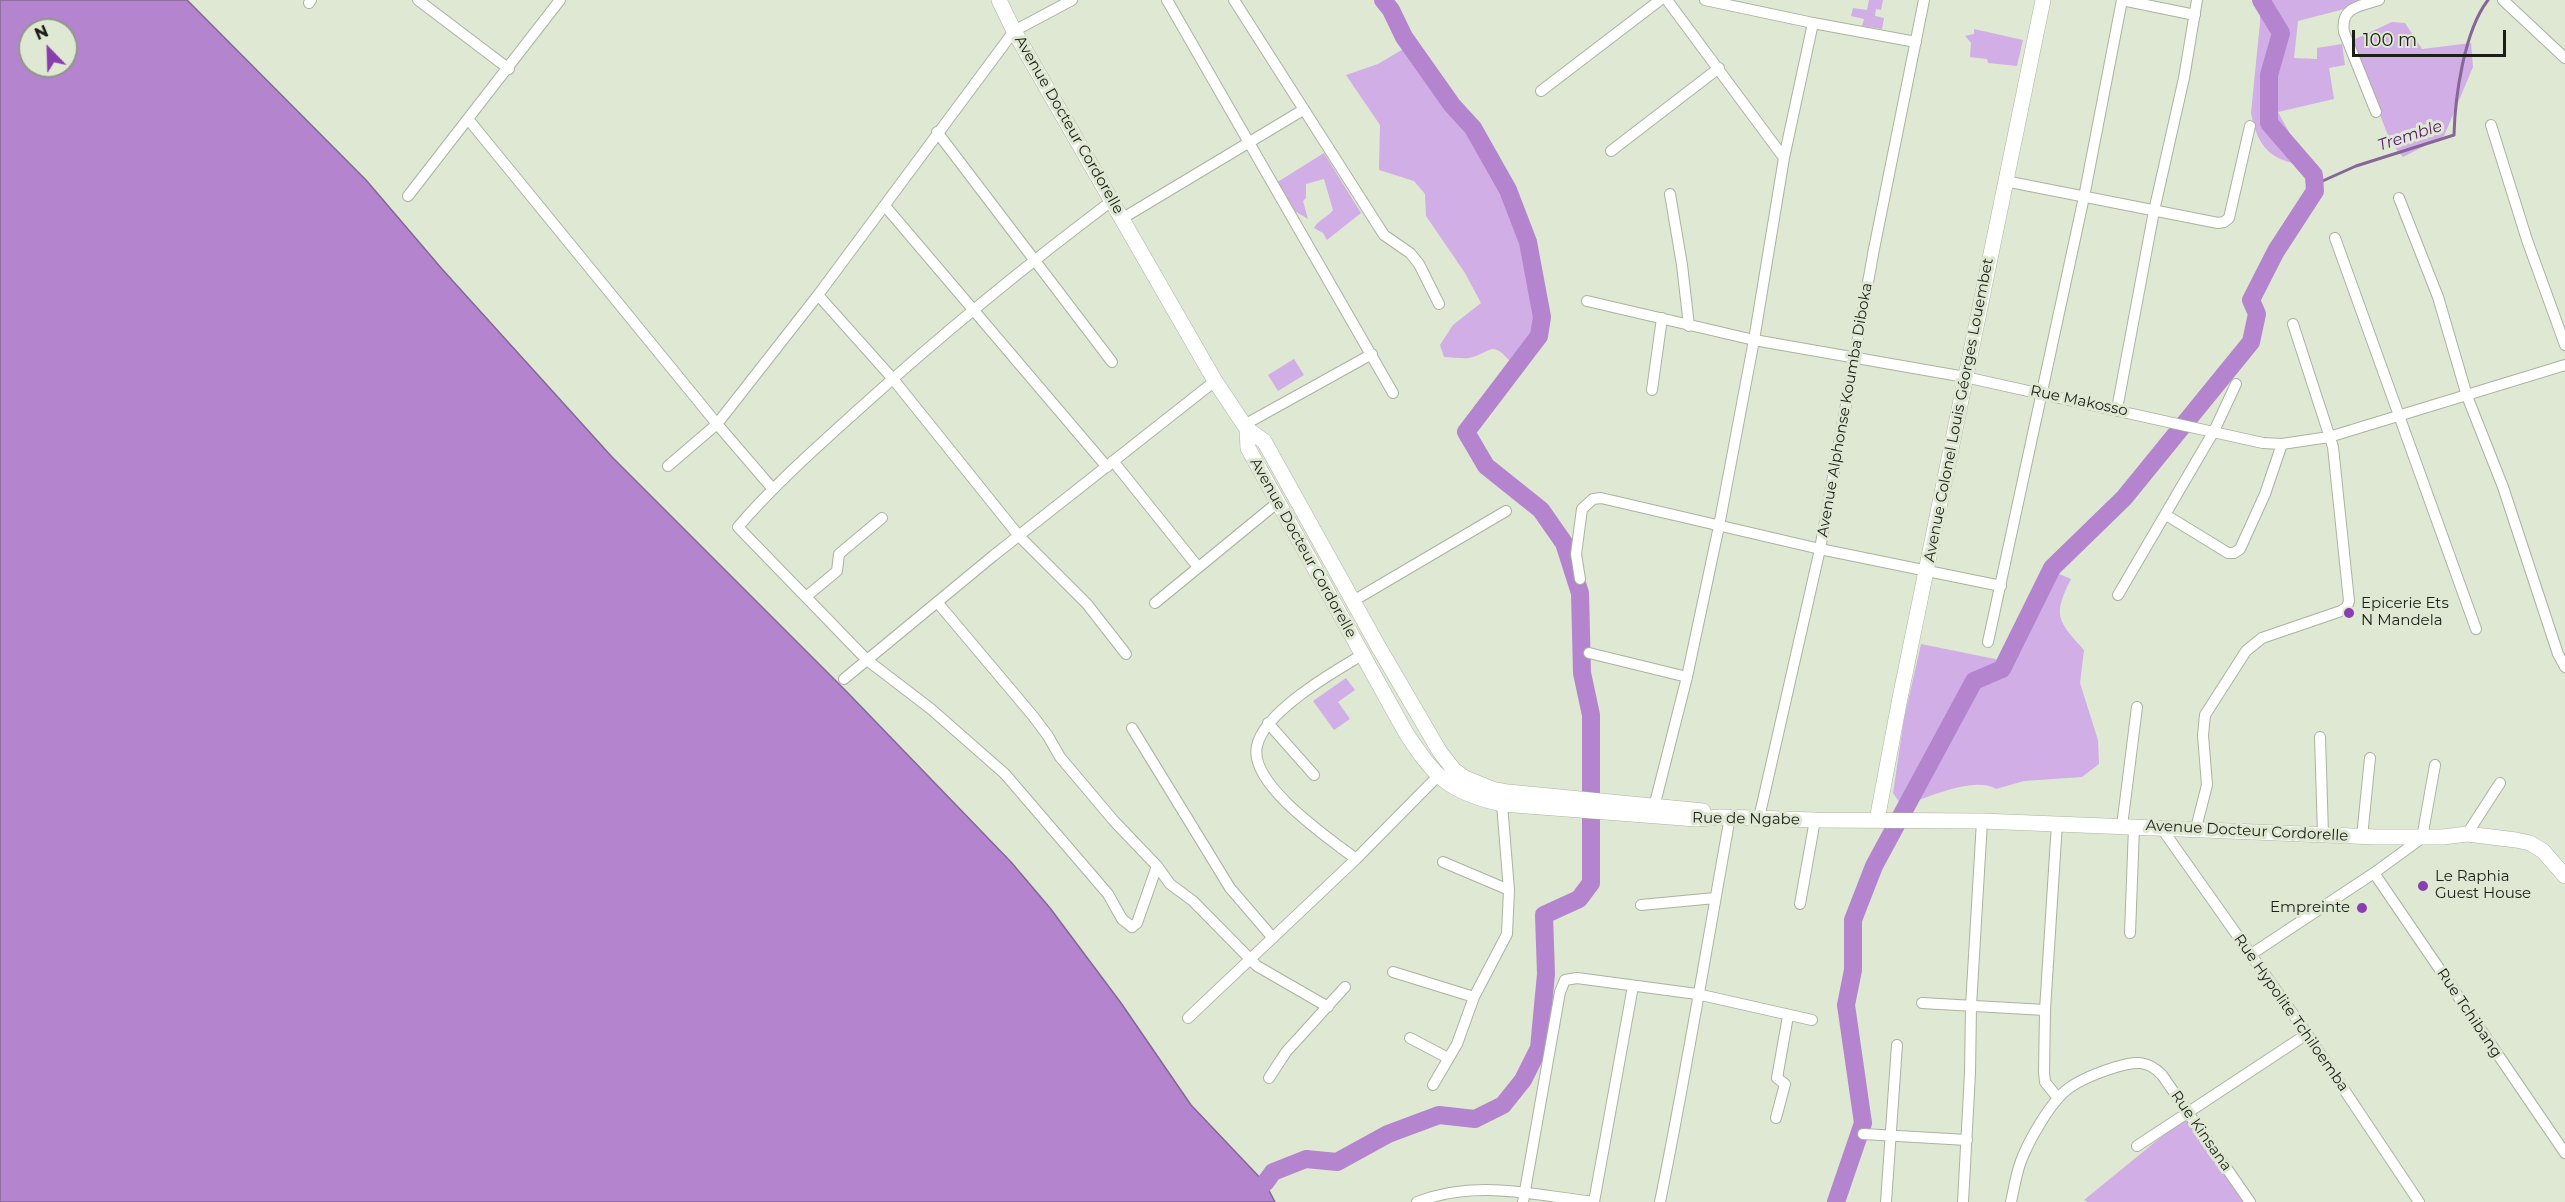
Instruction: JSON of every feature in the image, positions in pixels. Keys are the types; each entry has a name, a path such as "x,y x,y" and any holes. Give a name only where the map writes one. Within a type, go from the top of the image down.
{"street":[{"path":"418,0 509,69"},
{"path":"408,196 509,69 558,3 544,0"},
{"name":"Avenue Docteur Cordorelle","path":"999,0 1014,31 1215,381 1245,427 1248,448 1362,655 1406,733 1437,777 1470,795 1502,804 1579,805"},
{"path":"668,466 717,424 818,295 1014,31 1072,0"},
{"path":"1167,0 1394,393"},
{"path":"1234,0 1384,235 1410,253 1419,264 1439,304"},
{"path":"1541,91 1660,0"},
{"path":"1667,0 1784,158"},
{"path":"1705,0 1916,42"},
{"name":"Avenue Alphonse Koumba Diboka","path":"1759,818 1820,549 1854,358 1924,0"},
{"name":"Avenue Colonel Louis Géorges Louembet","path":"1882,820 1926,570 2043,0"},
{"path":"1988,642 2084,197 2122,0 2195,15"},
{"path":"2117,410 2154,211 2184,78 2198,0"},
{"path":"2376,112 2343,23 2345,15 2351,10 2379,0"},
{"path":"2503,0 2565,58"},
{"path":"1653,811 1687,677 1719,526 1754,340 1784,158 1813,23"},
{"path":"1611,151 1719,68"},
{"path":"1123,218 1303,110"},
{"path":"468,119 772,488"},
{"path":"2005,181 2218,223 2224,222 2229,218 2250,126"},
{"path":"2491,126 2527,240 2565,345"},
{"path":"938,132 1112,362"},
{"path":"1670,194 1689,326"},
{"path":"2399,198 2438,297 2467,396 2503,487 2558,654 2565,667"},
{"path":"1113,200 1034,260 893,378 772,488 738,527 867,660 931,709 1005,774 1108,894 1126,924 1132,927 1137,923 1157,866"},
{"path":"885,206 1198,567"},
{"path":"2335,238 2476,629"},
{"path":"818,295 893,378 1019,536 1087,604 1126,654"},
{"name":"Rue Makosso","path":"1587,301 1754,340 1965,377 2263,443 2282,444 2330,437 2565,365"},
{"path":"1652,390 1662,318"},
{"path":"2196,828 2207,784 2203,735 2205,715 2246,651 2262,638 2341,611 2347,607 2349,601 2340,532 2334,455 2293,324"},
{"path":"1372,354 1245,427 1264,441 1422,724 1454,770 1471,782 1492,789 1579,805"},
{"path":"844,679 993,556 1215,381"},
{"path":"2118,595 2214,431 2236,384"},
{"path":"2166,515 2228,553 2234,554 2240,549 2265,494 2282,444"},
{"path":"1580,579 1576,554 1582,509 1593,499 1611,500 1820,549 2001,586"},
{"path":"1155,603 1277,503"},
{"path":"1353,601 1506,511"},
{"path":"807,596 837,571 839,554 882,518"},
{"path":"937,602 1033,716 1060,757 1114,821 1157,866 1170,884 1193,901 1250,959 1273,976 1328,1007"},
{"path":"1589,653 1687,677"},
{"path":"1356,859 1308,822 1275,791 1259,762 1256,748 1268,723 1326,676 1362,655"},
{"path":"2130,933 2128,826 2137,707"},
{"path":"1268,723 1314,775"},
{"path":"1132,728 1230,888 1272,938"},
{"path":"2320,737 2323,834"},
{"path":"2362,837 2370,758"},
{"path":"2250,955 2374,873 2422,838 2435,765"},
{"path":"1188,1018 1356,859 1437,777"},
{"path":"2467,834 2500,783"},
{"path":"1432,1085 1457,1044 1474,997 1507,934 1509,890 1502,804"},
{"name":"Rue de Ngabe","path":"1579,805 1653,811 1696,819 1726,817 1914,821"},
{"path":"1660,1202 1681,1100 1697,994 1715,898 1726,817"},
{"path":"1800,904 1815,820"},
{"path":"1963,1202 1982,820"},
{"name":"Avenue Docteur Cordorelle","path":"1914,821 1982,820 2160,826 2362,837 2422,838 2467,834 2530,843 2543,851 2565,876"},
{"path":"2011,1202 2020,1162 2032,1138 2058,1098 2045,1082 2045,1010 2057,823"},
{"name":"Rue Hypolite Tchiloemba","path":"2160,826 2307,1034 2419,1202"},
{"path":"1443,862 1509,890"},
{"name":"Rue Tchibang","path":"2374,873 2565,1153"},
{"path":"1641,905 1715,898"},
{"path":"1393,972 1474,997"},
{"path":"1524,1198 1562,984 1565,980 1577,978 1697,994 1812,1020"},
{"path":"1417,1202 1461,1189 1480,1188 1524,1198 1594,1202 1633,986"},
{"path":"1269,1078 1286,1052 1345,987"},
{"path":"1922,1003 2045,1010"},
{"path":"1776,1118 1785,1084 1777,1078 1788,1016"},
{"path":"2137,1146 2307,1034"},
{"path":"1410,1038 1448,1058"},
{"path":"1886,1202 1897,1045"},
{"name":"Rue Kinsana","path":"2058,1098 2068,1089 2100,1072 2138,1062 2149,1063 2162,1075 2189,1112 2250,1202"},
{"path":"1863,1134 1967,1140"}],"shaded area":[{"path":"0,0 187,0 366,180 442,269 612,457 847,692 1011,862 1050,908 1121,1003 1191,1105 1265,1183 1275,1202 0,1202"},
{"path":"1869,0 1883,0 1881,10 1876,9 1875,16 1884,18 1882,29 1862,26 1864,19 1851,16 1853,8 1867,10"},
{"path":"2260,0 2359,0 2360,5 2298,21 2294,58 2317,59 2317,48 2342,44 2345,65 2329,68 2334,99 2278,112 2301,154 2297,164 2278,158 2265,148 2256,133 2251,113 2260,23"},
{"path":"2392,22 2405,23 2422,49 2471,43 2473,67 2444,136 2403,157 2391,143 2351,41"},
{"path":"1974,29 2023,40 2017,66 1988,63 1987,59 1970,57 1971,43 1965,36 1974,34"},
{"path":"1405,48 1484,155 1517,225 1536,309 1537,324 1520,355 1511,362 1495,349 1469,358 1444,357 1440,345 1453,325 1481,303 1465,273 1426,216 1425,194 1414,181 1379,170 1380,125 1346,75 1378,64"},
{"path":"1324,153 1361,213 1327,240 1323,233 1314,228 1333,210 1324,179 1306,184 1306,198 1303,201 1308,219 1293,210 1276,183"},
{"path":"1294,359 1304,375 1278,391 1268,375"},
{"path":"2057,573 2071,579 2061,602 2061,618 2068,632 2084,650 2080,683 2098,740 2099,764 2082,777 2024,781 1996,789 1987,785 1963,786 1902,806 1893,793 1904,719 1921,644 2010,662 2032,610"},
{"path":"1346,678 1355,690 1338,702 1350,719 1334,730 1313,701"},
{"path":"2187,1116 2247,1202 2088,1202 2084,1200"}],"waterway":[{"path":"1265,1183 1273,1172 1306,1159 1337,1162 1388,1134 1439,1115 1475,1119 1503,1105 1523,1080 1539,1048 1546,974 1544,915 1579,899 1591,883 1591,715 1582,673 1580,593 1564,543 1541,510 1486,466 1466,432 1539,336 1542,317 1528,242 1508,190 1473,128 1452,105 1404,37 1391,10 1383,0"},
{"path":"1836,1202 1863,1123 1846,1005 1853,970 1853,920 1874,866 1974,681 2002,669 2052,568 2124,498 2251,342 2257,314 2251,300 2276,251 2315,191 2314,175 2269,123 2269,75 2281,33 2261,0"},
{"name":"Tremble","path":"2315,191 2318,183 2356,166 2454,135 2462,65 2473,29 2488,0"}],"place":[{"name":"Epicerie Ets N Mandela","path":"2349,613"},
{"name":"Le Raphia Guest House","path":"2423,886"},
{"name":"Empreinte","path":"2362,908"}]}
